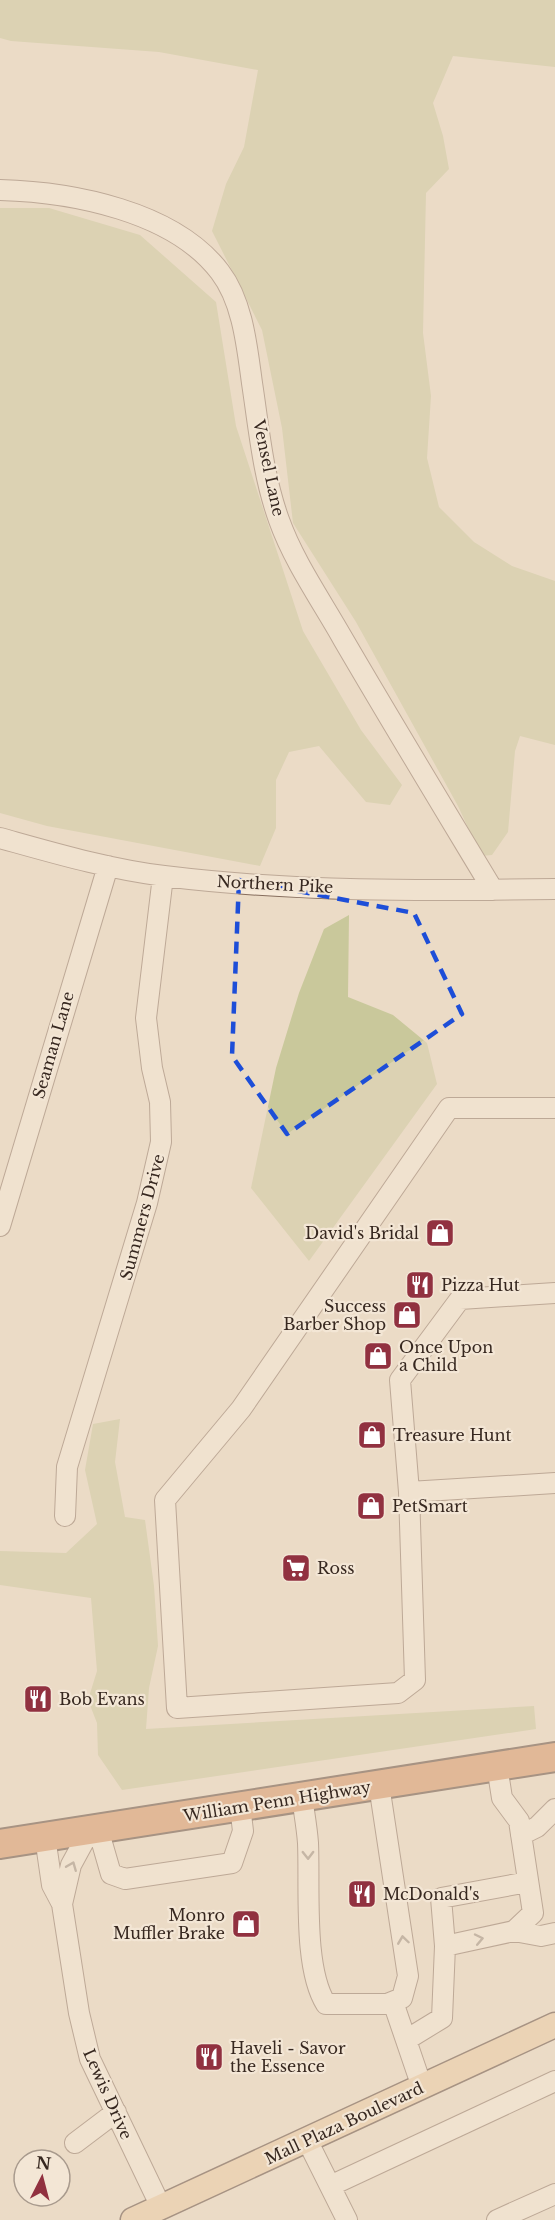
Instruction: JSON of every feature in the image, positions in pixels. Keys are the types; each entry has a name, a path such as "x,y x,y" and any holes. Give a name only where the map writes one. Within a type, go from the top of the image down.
{"highway":[{"name":"William Penn Highway","path":"0,1844 555,1757"}],"main road":[{"name":"Mall Plaza Boulevard","path":"134,2220 555,2025"}],"street":[{"name":"Vensel Lane","path":"0,190 95,201 140,216 177,235 204,255 221,273 232,293 240,316 263,456 279,521 294,553 371,688 493,890"},
{"name":"Northern Pike","path":"0,838 108,866 162,876 245,883 420,891 555,889"},
{"name":"Seaman Lane","path":"0,1226 108,866"},
{"name":"Summers Drive","path":"65,1516 67,1467 134,1249 161,1142 160,1102 152,1068 146,1018 162,876"},
{"path":"555,1108 449,1108 241,1409 165,1500 177,1708 398,1693 415,1680 410,1492 400,1380 460,1299 555,1293"},
{"path":"410,1492 555,1483"},
{"path":"497,1766 502,1798 519,1821 532,1913 514,1931"},
{"path":"379,1785 408,1976 398,2000 406,2040 422,2087"},
{"path":"302,1797 308,1841 309,1916 317,1991 326,2004 387,2004 398,2000"},
{"path":"94,1829 111,1874 125,1880 232,1863 243,1831 240,1806"},
{"path":"521,1835 537,1827 555,1809"},
{"name":"Lewis Drive","path":"62,1904 71,1864 94,1829"},
{"name":"Lewis Drive","path":"45,1837 52,1885 62,1904 85,2043 161,2207"},
{"path":"406,2040 442,2018 445,1946 441,1898 528,1882"},
{"path":"445,1946 514,1931 541,1936 555,1933"},
{"path":"330,2186 555,2081"},
{"path":"75,2143 116,2112"},
{"path":"307,2140 347,2220"},
{"path":"497,2220 555,2194"}],"highlighted area":[{"path":"239,880 414,913 462,1014 287,1134 232,1056"}],"green space":[{"path":"0,0 555,0 555,67 453,56 433,103 443,136 449,169 426,193 423,333 431,396 427,458 439,507 474,542 512,566 555,581 555,745 520,736 515,751 508,832 492,855 481,856 458,806 356,622 293,523 282,428 262,330 212,231 226,184 244,147 258,70 159,52 11,41 0,38"},
{"path":"0,208 49,208 140,235 216,302 236,426 303,631 361,730 402,785 390,805 366,802 319,746 289,752 276,780 276,828 260,866 47,826 0,813"},
{"path":"349,915 348,997 393,1015 427,1043 437,1084 309,1261 251,1188 276,1068 299,993 324,929"},
{"path":"120,1419 115,1462 125,1517 145,1520 154,1586 158,1646 149,1688 146,1729 534,1706 536,1729 122,1790 98,1755 97,1723 88,1700 97,1671 91,1598 0,1585 0,1551 66,1553 97,1524 85,1470 93,1424"}],"place":[{"name":"David's Bridal","path":"440,1233"},
{"name":"Pizza Hut","path":"420,1285"},
{"name":"Success Barber Shop","path":"407,1315"},
{"name":"Once Upon a Child","path":"378,1356"},
{"name":"Treasure Hunt","path":"372,1435"},
{"name":"PetSmart","path":"371,1506"},
{"name":"Ross","path":"296,1568"},
{"name":"Bob Evans","path":"38,1699"},
{"name":"McDonald's","path":"362,1894"},
{"name":"Monro Muffler Brake","path":"246,1924"},
{"name":"Haveli - Savor the Essence","path":"209,2057"}]}
